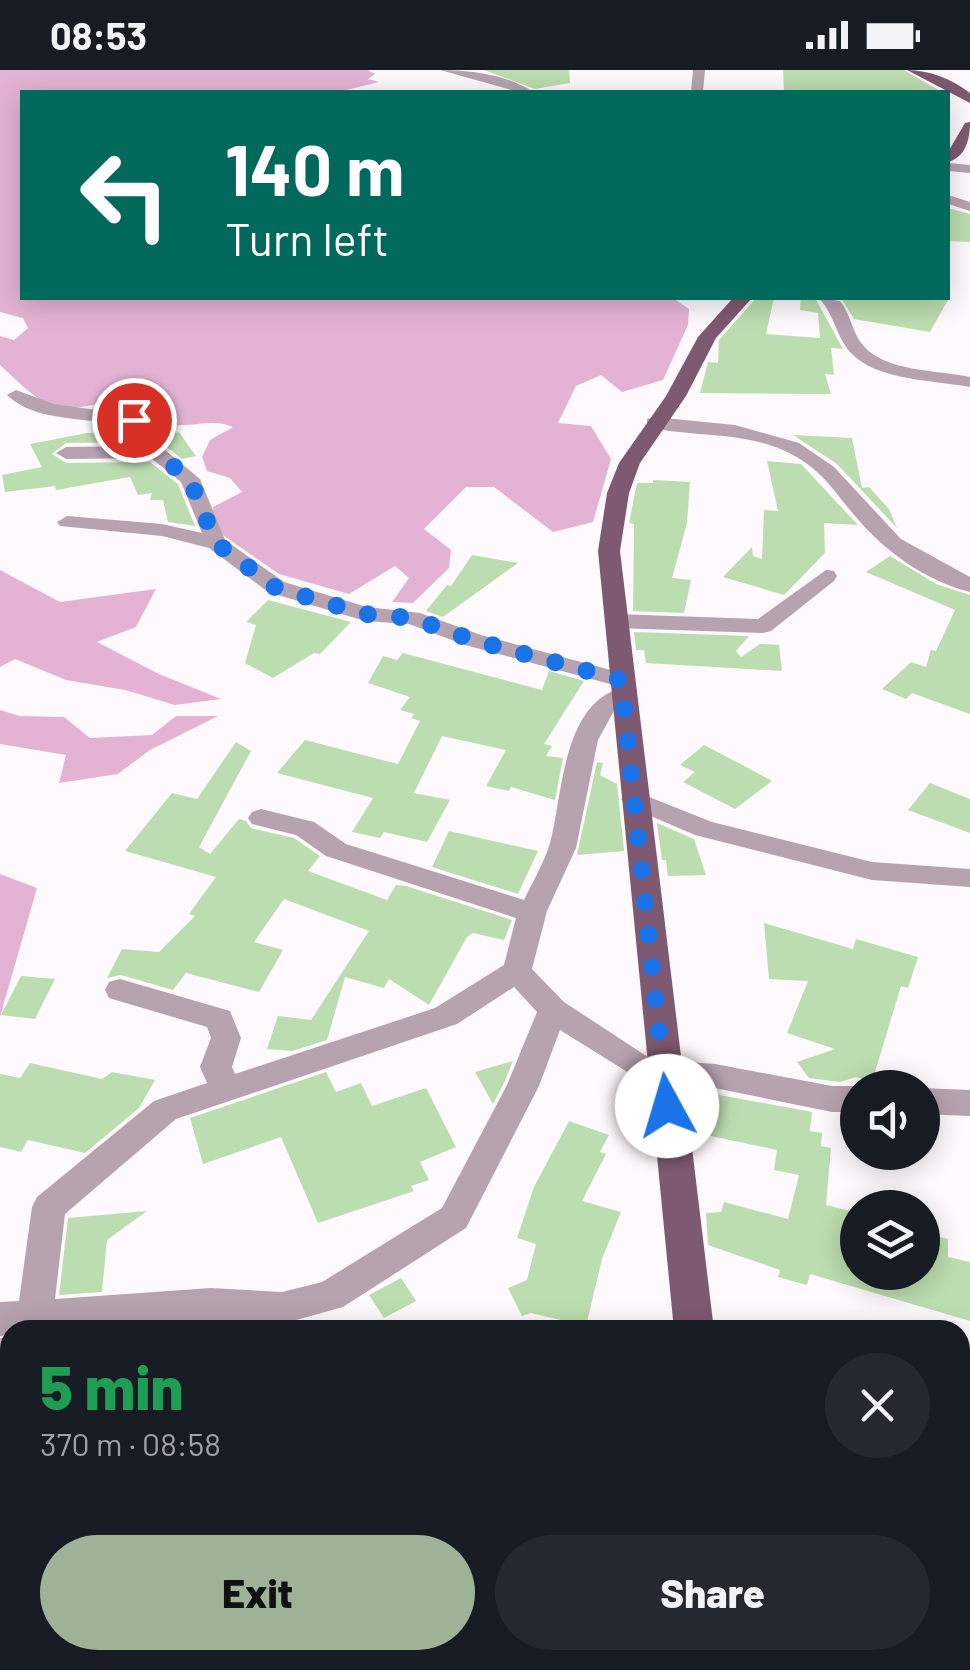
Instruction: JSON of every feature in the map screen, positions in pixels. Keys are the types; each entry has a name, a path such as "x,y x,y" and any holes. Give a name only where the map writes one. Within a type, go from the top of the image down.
{"main road":[{"path":"913,70 970,97"},
{"path":"950,157 970,126"},
{"path":"693,1320 608,551 622,478 654,423 681,387 692,358 717,320 741,300"}],"street":[{"path":"446,70 523,90"},
{"path":"828,300 846,318 853,346 862,354 894,367 970,382"},
{"path":"16,395 35,407 61,414 115,415 134,420 150,431 156,452 190,480 216,543"},
{"path":"654,423 736,431 792,446 814,459 888,537 910,554 970,584"},
{"path":"66,453 156,452"},
{"path":"67,522 162,530 216,543 276,588 365,614 412,618 621,687 587,738 575,772 562,848 532,913 517,971 446,1016 166,1110 49,1206 17,1318 211,1304 282,1308 330,1296 454,1218 523,1086 554,1010"},
{"path":"616,621 763,626 826,576"},
{"path":"634,799 704,829 872,871 970,878"},
{"path":"261,818 304,828 336,850 532,913"},
{"path":"517,971 554,1010 645,1071 663,1070 840,1099"},
{"path":"120,990 219,1019 226,1038 216,1068 226,1090"},
{"path":"940,1102 970,1103"}],"shaded area":[{"path":"0,70 368,70 375,74 368,79 379,82 346,90 20,90 20,300 676,300 689,309 688,325 663,380 622,392 601,375 576,386 558,423 591,426 611,459 593,522 553,532 494,487 466,487 424,529 451,550 449,568 413,603 392,602 409,578 395,566 349,594 279,574 211,527 213,507 242,492 230,478 207,471 202,457 210,440 233,427 218,423 163,424 106,404 72,409 52,406 0,365 0,336 14,340 28,328 23,318 0,312"},
{"path":"0,570 60,602 156,589 136,627 97,642 159,674 221,699 175,705 125,690 66,680 15,659 0,667"},
{"path":"0,710 20,716 64,717 90,738 152,735 176,716 218,716 150,750 118,774 59,783 66,755 0,744"},
{"path":"0,874 37,888 0,1017"}],"building":[{"path":"484,70 569,70 570,83 535,89"},
{"path":"783,70 904,70 939,90 784,90"},
{"path":"950,209 970,214 970,242 950,241"},
{"path":"754,300 774,300 766,334 820,338 818,313 800,310 801,300 816,300 843,349 831,348 834,375 825,374 831,394 700,393 708,362 718,363 719,340"},
{"path":"842,300 948,300 930,332 854,319"},
{"path":"179,432 196,456 182,459 168,448 164,435"},
{"path":"87,433 131,434 129,442 140,442 66,443 52,454 66,463 150,462 178,484 195,526 168,522 163,500 150,500 152,493 138,495 130,477 56,490 55,486 5,492 2,475 42,467 30,444"},
{"path":"793,435 852,438 862,488 869,487 889,509 897,528 837,464"},
{"path":"767,461 801,464 858,525 824,523 825,553 784,595 723,577 752,547 753,556 762,559 764,510 778,511"},
{"path":"690,482 687,523 672,578 691,580 684,613 633,611 634,524 629,523 637,483"},
{"path":"472,555 518,563 443,617 426,611 447,585 451,586"},
{"path":"890,556 936,584 970,595 970,714 912,693 906,699 882,689 911,662 926,667 931,650 936,651 955,610 866,572"},
{"path":"268,600 351,622 320,654 314,653 273,678 245,663 256,625 246,622"},
{"path":"634,632 749,636 736,651 741,657 760,644 779,645 782,671 646,663 644,650 636,650"},
{"path":"403,653 542,690 549,671 584,681 544,744 552,746 546,756 563,758 555,800 511,787 509,791 486,786 506,750 442,736 414,793 450,800 427,842 384,832 380,838 352,832 373,798 277,773 305,740 398,764 420,721 411,718 414,714 400,710 410,697 368,683 383,656 397,660"},
{"path":"236,742 251,751 199,847 210,854 239,819 246,821 251,828 294,838 320,856 308,871 387,900 396,885 406,886 512,920 504,940 473,933 467,937 429,1005 389,979 384,988 345,977 327,1040 292,1051 267,1049 278,1016 311,1020 369,931 284,899 254,942 283,950 259,992 186,973 173,990 121,975 107,978 122,949 159,952 195,916 189,914 216,877 125,851 172,793 197,799"},
{"path":"704,745 772,781 735,809 683,782 695,772 680,765"},
{"path":"597,762 603,763 600,775 617,784 624,851 577,855"},
{"path":"930,783 970,799 970,833 908,810"},
{"path":"657,823 694,839 706,875 668,876"},
{"path":"449,831 538,851 518,894 432,867"},
{"path":"764,923 853,949 856,939 918,957 908,988 901,986 876,1070 840,1070 840,1082 809,1078 797,1062 835,1049 787,1033 808,981 769,979"},
{"path":"21,976 55,979 35,1019 1,1015"},
{"path":"513,1061 504,1083 493,1104 475,1072"},
{"path":"30,1063 102,1079 112,1072 155,1080 139,1108 85,1153 28,1140 21,1152 0,1147 0,1074 20,1078"},
{"path":"326,1072 336,1092 361,1083 372,1106 426,1088 456,1147 420,1162 429,1180 411,1186 414,1191 318,1223 281,1137 203,1164 190,1118"},
{"path":"698,1091 812,1112 810,1131 822,1133 821,1146 831,1148 826,1205 840,1208 840,1283 810,1274 807,1285 778,1277 780,1270 708,1245 706,1213 721,1212 724,1202 788,1219 799,1175 774,1170 777,1150 706,1135 710,1115 694,1111"},
{"path":"569,1121 609,1135 600,1152 606,1154 582,1201 621,1212 602,1259 587,1320 561,1320 531,1313 522,1316 508,1288 527,1280 536,1244 517,1238 534,1187"},
{"path":"147,1211 107,1240 102,1292 59,1295 68,1218"},
{"path":"940,1237 948,1239 948,1257 970,1262 970,1320 864,1290 940,1290"},
{"path":"401,1278 416,1301 384,1318 369,1295"}],"route":[{"path":"134,420 150,431 156,452 190,480 216,543 276,588 365,614 412,618 473,640 621,680 667,1106"}]}
